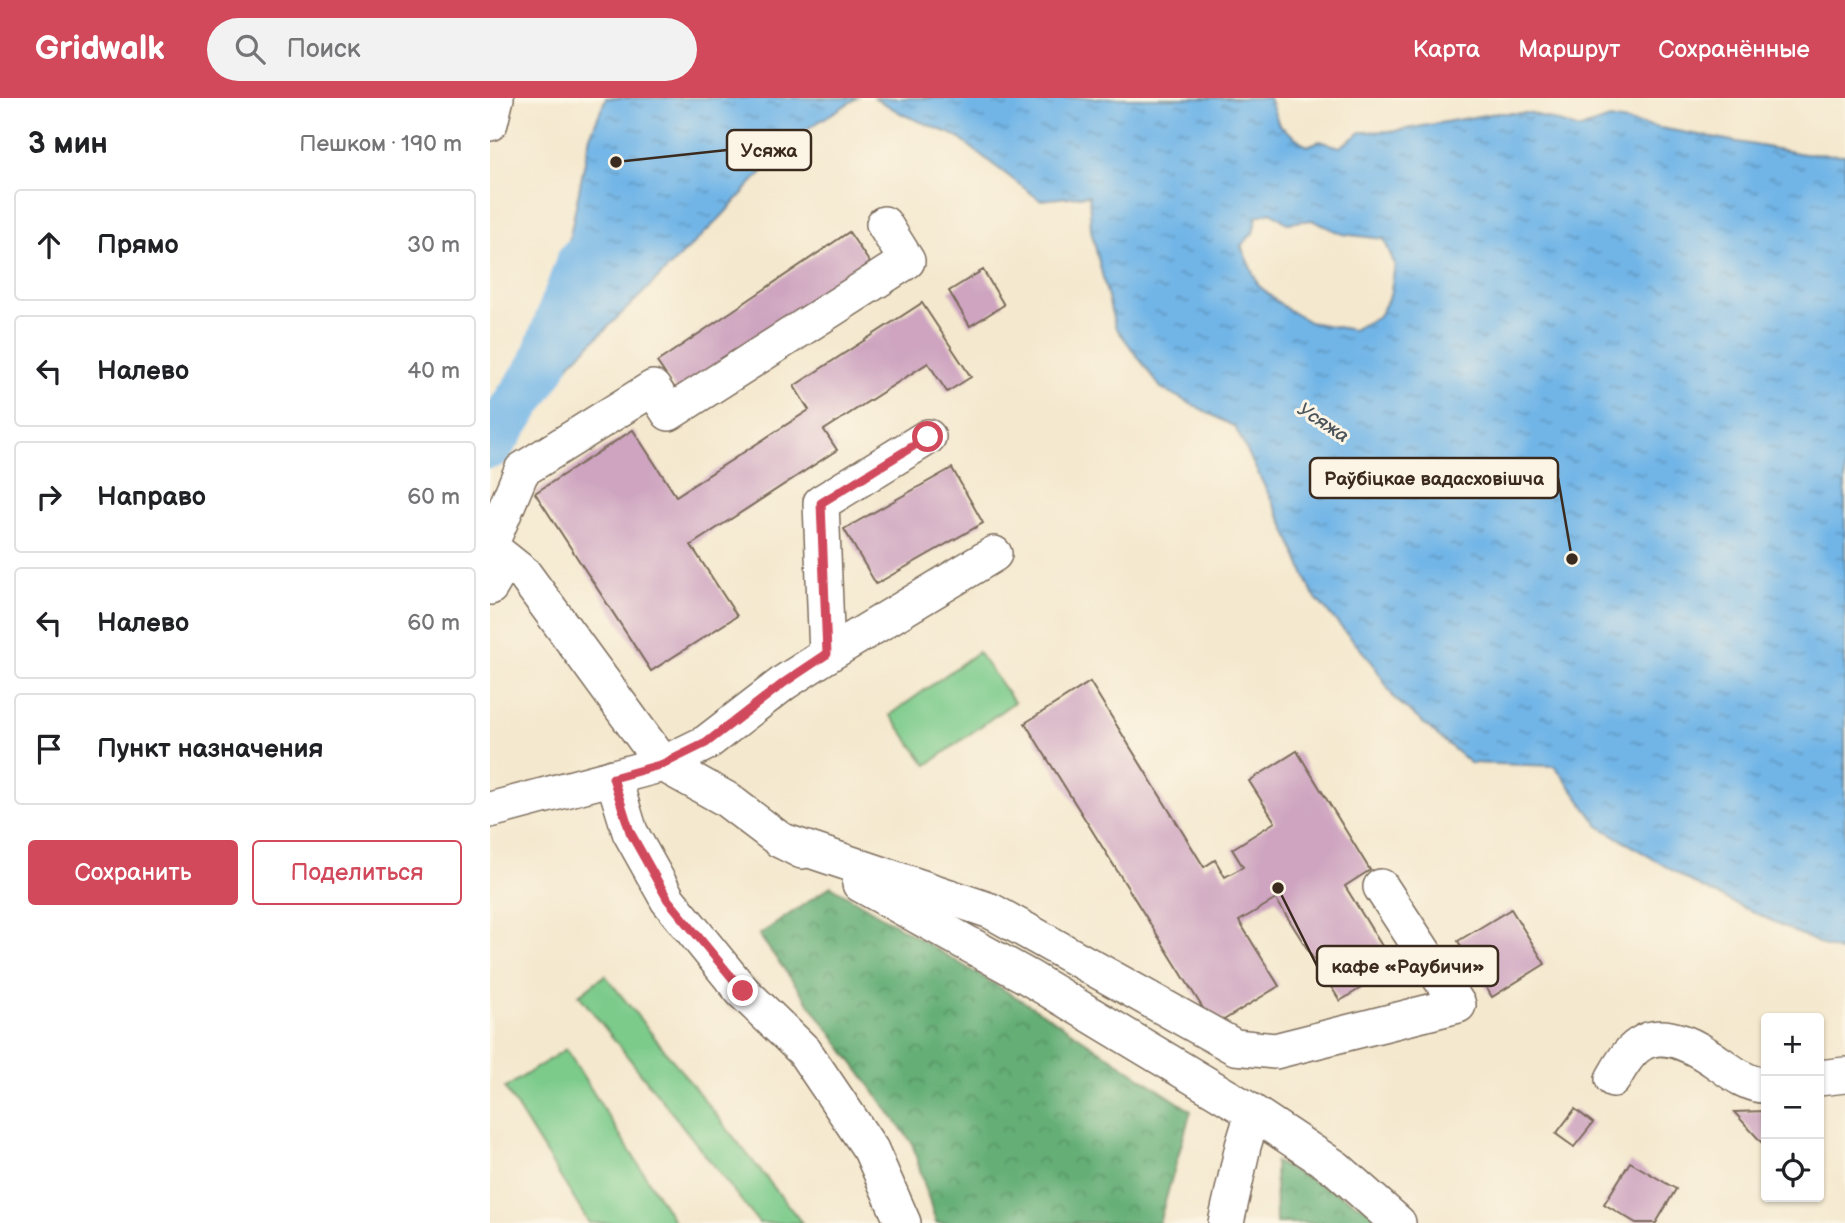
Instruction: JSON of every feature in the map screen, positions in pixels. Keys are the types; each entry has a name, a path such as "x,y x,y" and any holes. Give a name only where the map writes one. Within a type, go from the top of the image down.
{"street":[{"path":"490,123 496,98"},
{"path":"884,224 907,261 668,413 653,388 522,470 494,560 524,574 663,764 726,799 780,840 1028,977 1253,1113 1336,1168 1398,1223"},
{"path":"827,654 821,503 928,437"},
{"path":"490,810 663,764 706,743 785,682 827,654 994,554"},
{"path":"613,778 630,832 668,900 743,991 804,1051 871,1150 903,1223"},
{"path":"780,840 991,911 1235,1047 1275,1051 1458,1005 1381,887"},
{"path":"1613,1079 1628,1055 1640,1043 1661,1037 1682,1042 1709,1056 1734,1074 1761,1085"},
{"path":"1824,1078 1845,1074"},
{"path":"1226,1223 1242,1146 1253,1113"}],"green space":[{"path":"978,652 1014,702 927,765 890,715"},
{"path":"831,886 1051,1018 1191,1111 1159,1223 936,1223 912,1143 759,935"},
{"path":"605,975 802,1223 759,1223 579,995"},
{"path":"566,1049 675,1223 589,1223 505,1088"},
{"path":"1275,1162 1368,1209 1385,1223 1276,1223"}],"water":[{"path":"606,98 857,98 794,137 721,217 540,393 559,324 561,280 590,136"},
{"path":"875,98 1269,98 1279,125 1307,146 1320,141 1340,147 1361,132 1395,131 1496,113 1531,113 1580,129 1610,119 1804,154 1845,155 1845,953 1700,887 1599,826 1555,766 1470,763 1394,698 1372,662 1313,595 1283,523 1235,427 1161,388 1115,326 1091,230 1089,195 1040,200 956,136 904,115","holes":["1271,212 1287,223 1312,220 1342,234 1384,239 1395,265 1390,296 1379,316 1353,330 1309,322 1284,307 1258,285 1241,246 1253,233 1257,216"]}],"building":[{"path":"849,232 870,263 678,393 657,362"},
{"path":"983,270 1004,305 970,326 949,291"},
{"path":"922,303 971,377 947,392 928,363 824,430 837,450 691,545 737,616 651,671 535,493 633,430 676,496 809,410 794,386"},
{"path":"952,468 983,523 876,584 844,529"},
{"path":"1090,682 1204,867 1215,860 1225,877 1243,867 1232,849 1275,822 1249,781 1297,751 1370,870 1345,886 1395,967 1340,1001 1276,899 1239,921 1279,986 1214,1026 1025,723"},
{"path":"1511,909 1545,964 1492,997 1458,941"},
{"path":"1575,1109 1593,1123 1574,1147 1556,1134"},
{"path":"1761,1111 1761,1142 1734,1112"},
{"path":"1630,1162 1676,1189 1656,1223 1636,1223 1604,1204"}],"waterway":[{"name":"Усяжа","path":"490,444 542,367 581,261"}],"place":[{"name":"Усяжа","path":"616,162"},
{"name":"Раўбіцкае вадасховішча","path":"1572,559"},
{"name":"кафе «Раубичи»","path":"1278,888"}],"route":[{"path":"743,991 668,900 630,832 613,778 663,764 706,743 785,682 827,654 821,503 928,437"}]}
